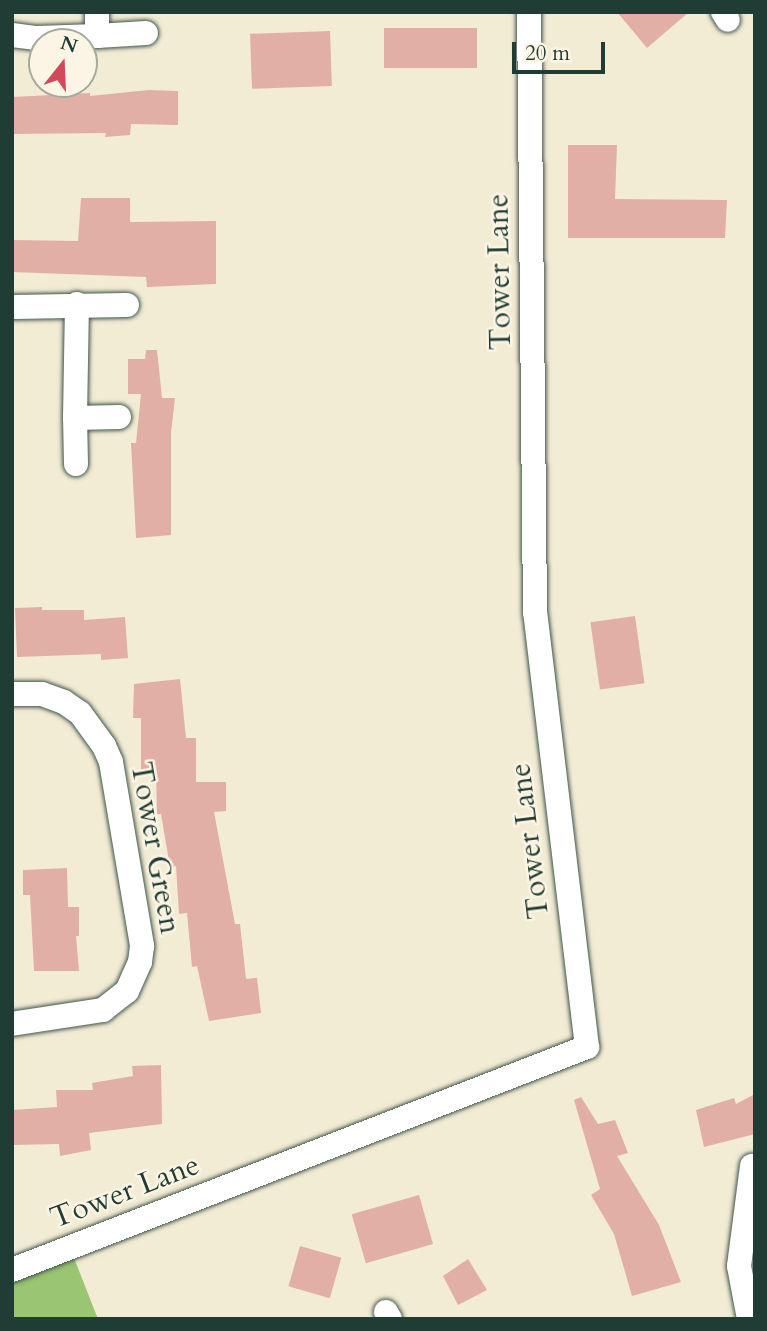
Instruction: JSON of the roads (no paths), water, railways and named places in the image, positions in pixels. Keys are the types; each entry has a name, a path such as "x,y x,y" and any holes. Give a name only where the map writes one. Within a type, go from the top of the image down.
{"street":[{"name":"Tower Lane","path":"12,1270 587,1046 535,613 529,12"},
{"path":"12,34 37,38 97,24 146,33"},
{"path":"76,464 77,304"},
{"path":"12,307 127,305"},
{"path":"75,418 119,417"},
{"name":"Tower Green","path":"12,694 43,694 64,702 80,713 104,746 111,762 142,946 140,962 127,991 103,1010 12,1024"},
{"path":"749,1319 739,1266 752,1166"}]}
